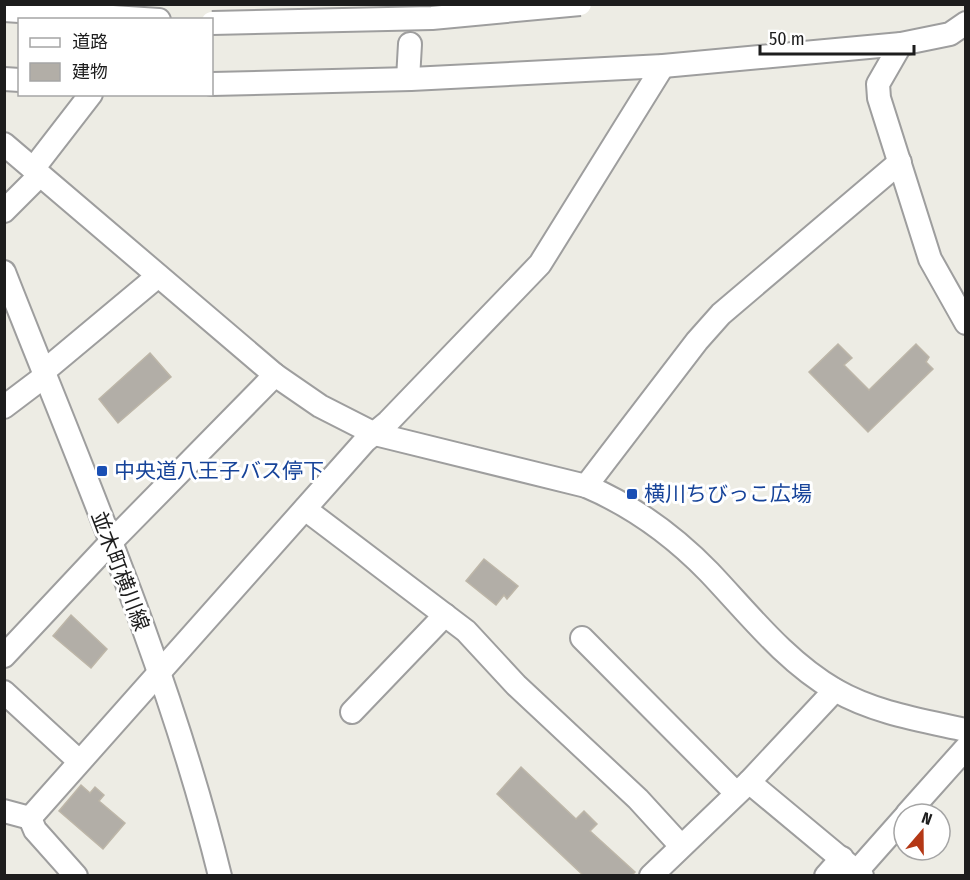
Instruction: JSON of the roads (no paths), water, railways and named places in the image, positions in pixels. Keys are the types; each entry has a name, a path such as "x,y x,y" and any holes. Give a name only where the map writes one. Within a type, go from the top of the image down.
{"street":[{"path":"213,23 432,18 580,4"},
{"path":"4,10 128,18"},
{"path":"213,84 408,79 663,66 901,44 950,34 966,23"},
{"path":"408,79 410,44"},
{"path":"901,44 878,84 879,99 930,260 966,322"},
{"path":"30,818 365,441 375,434 540,264 663,66"},
{"path":"4,211 37,172 90,96"},
{"path":"4,144 274,375 320,406 375,434 586,486 616,499 657,526 707,570 778,645 835,690 879,710 966,730"},
{"path":"586,486 696,341 721,314 900,162"},
{"name":"並木町横川線","path":"4,272 159,671 191,764 220,876"},
{"path":"4,407 158,276"},
{"path":"4,656 110,543 274,375"},
{"path":"305,509 466,631 516,685 630,791 681,846"},
{"path":"352,712 445,615"},
{"path":"582,638 742,788 854,868"},
{"path":"651,876 742,788 835,690"},
{"path":"4,692 79,761"},
{"path":"918,802 966,748"},
{"path":"4,811 30,818"},
{"path":"30,818 35,831 76,876"},
{"path":"826,876 854,868 892,830"}],"place":[{"name":"中央道八王子バス停下","path":"102,471"},
{"name":"横川ちびっこ広場","path":"632,494"}]}
